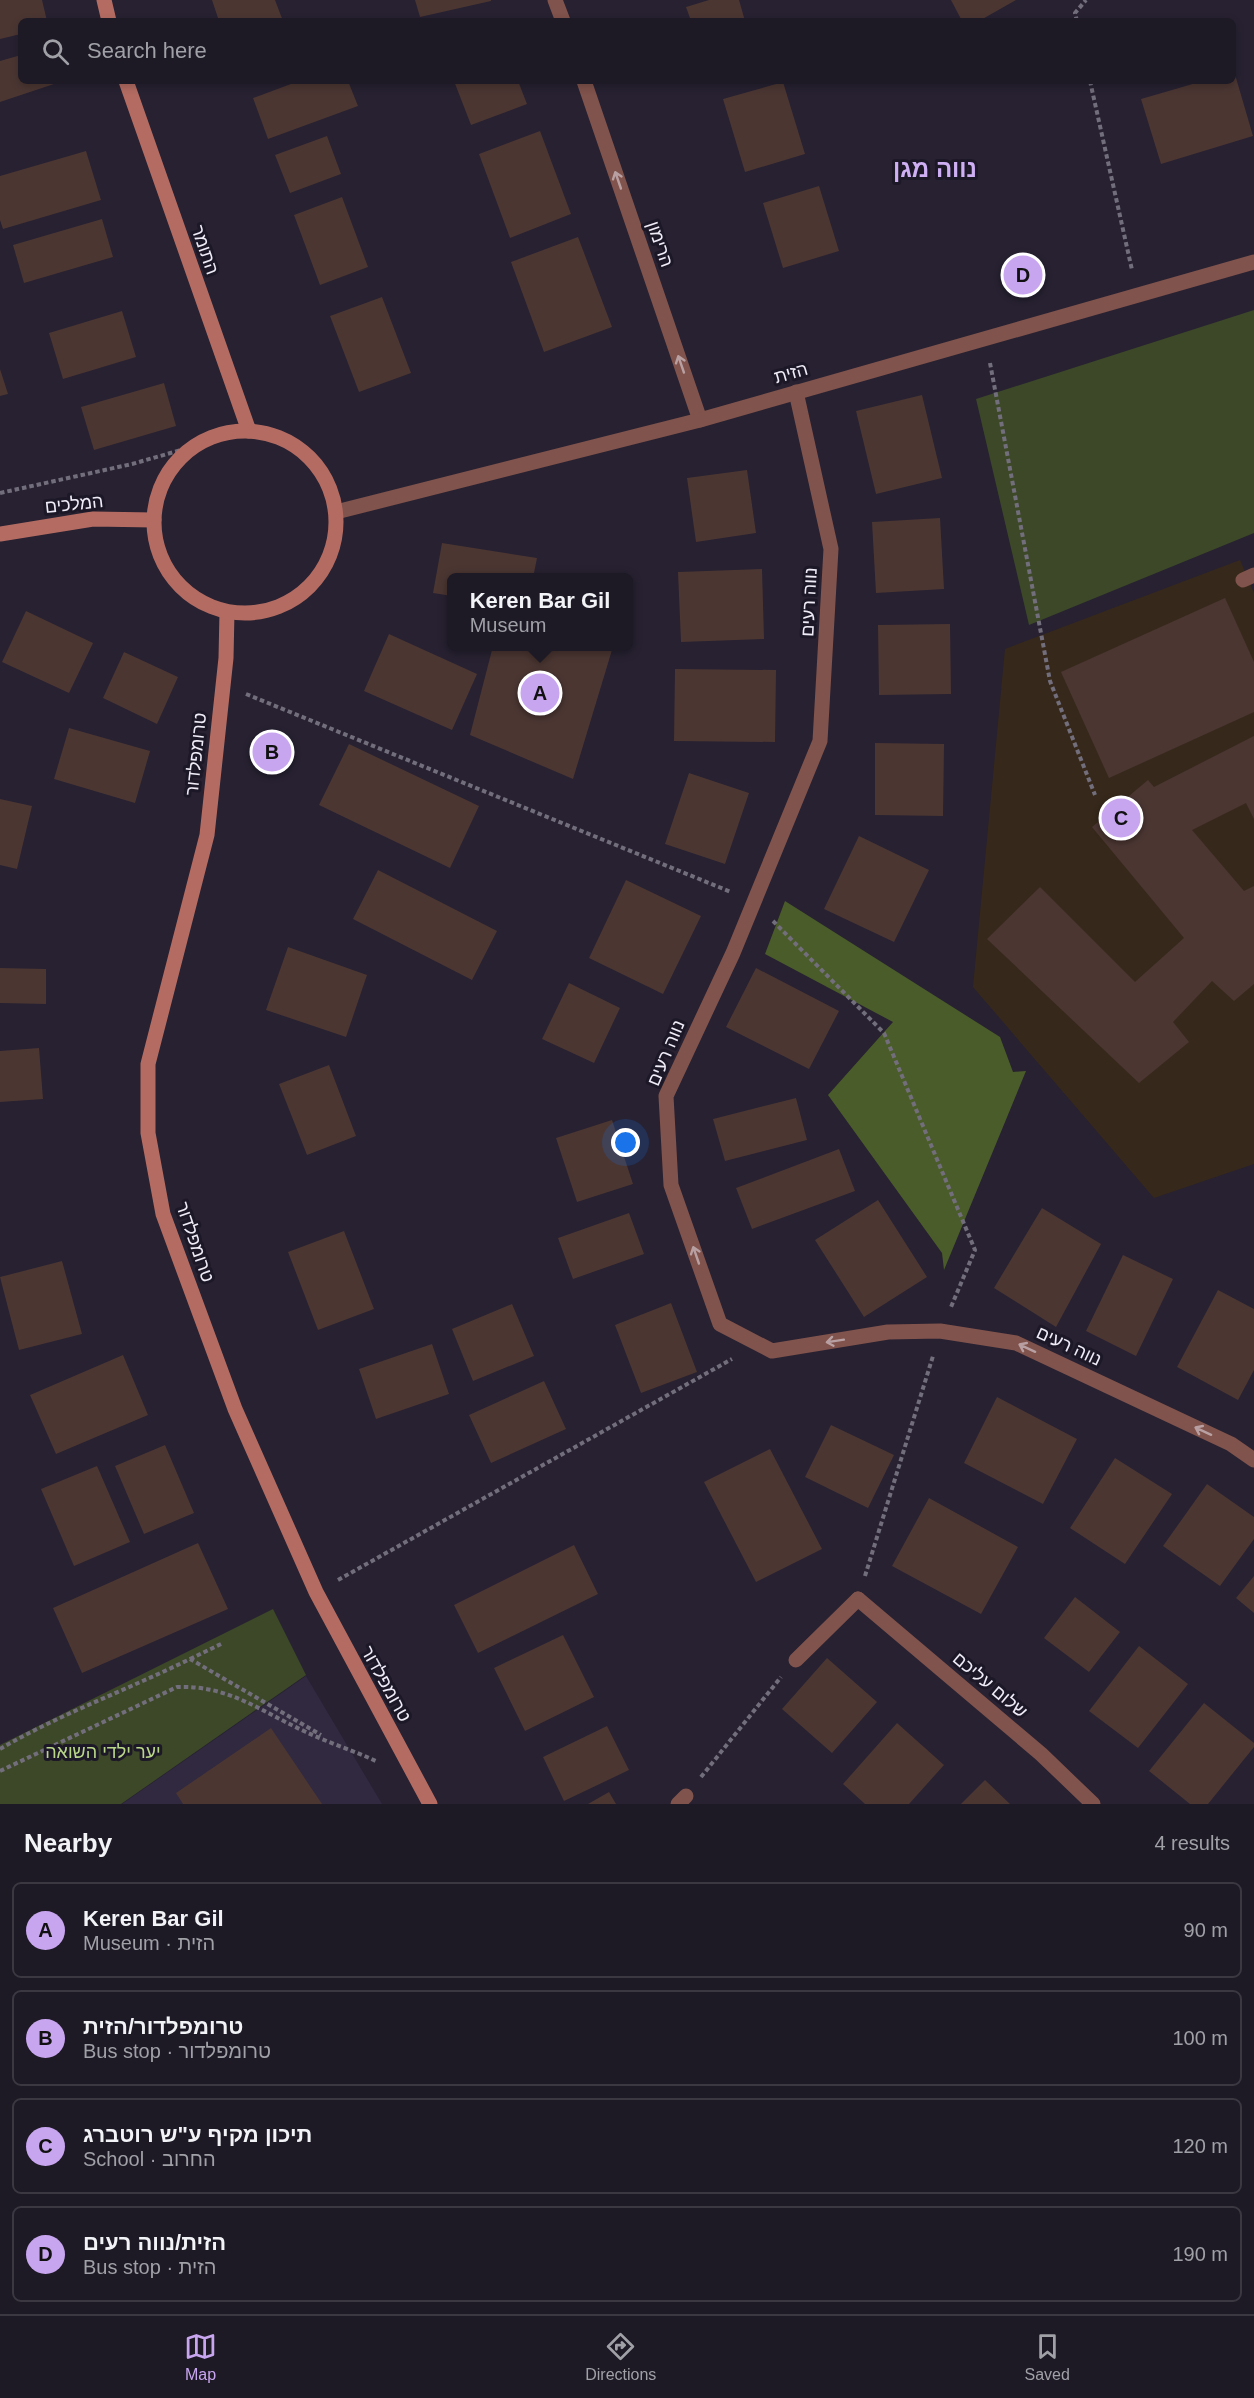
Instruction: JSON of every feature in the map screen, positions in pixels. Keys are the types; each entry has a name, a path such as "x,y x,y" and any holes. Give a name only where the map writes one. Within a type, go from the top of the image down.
{"street":[{"path":"104,0 108,18"},
{"path":"555,0 561,18"},
{"name":"התומר","path":"127,84 249,431"},
{"name":"הרימון","path":"585,84 700,420"},
{"name":"הזית","path":"336,512 700,420 1254,262"},
{"name":"נווה רעים","path":"796,392 831,549 820,741 754,902 666,1096 671,1185 720,1324 772,1351 888,1332 940,1331 1016,1343 1231,1444 1254,1460"},
{"path":"249,431 274,436 297,447 316,465 330,487 336,512 336,540 326,567 308,590 284,606 256,613 227,612 198,600 174,579 159,552 154,520 160,489 174,465 195,446 220,434 249,431"},
{"name":"המלכים","path":"0,534 93,519 154,520"},
{"name":"טרומפלדור","path":"227,612 223,685 207,835 148,1064 148,1133 163,1214 235,1408 316,1592 430,1804"},
{"path":"796,1660 858,1599"},
{"name":"שלום עליכם","path":"858,1599 1041,1755 1093,1804"}],"path":[{"path":"1076,18 1075,13 1086,0"},
{"path":"1091,84 1138,294"},
{"path":"993,370 1050,681 1095,795"},
{"path":"0,493 132,464 195,446"},
{"path":"223,685 754,902 884,1033 975,1250 940,1331 858,1599"},
{"path":"316,1592 759,1344"},
{"path":"0,1749 34,1729 122,1692 223,1643"},
{"path":"189,1659 329,1740"},
{"path":"682,1800 796,1660"},
{"path":"0,1771 177,1688 202,1686 231,1695 308,1733 416,1779"}],"shaded area":[{"path":"1240,560 1254,593 1254,1164 1154,1198 973,987 1005,649"},
{"path":"306,1676 382,1804 122,1804"}],"green space":[{"path":"1254,310 1254,533 1029,625 976,399"},
{"path":"785,901 1000,1037 1013,1072 1026,1071 944,1270 942,1253 828,1095 893,1022 765,954"},
{"name":"יער ילדי השואה","path":"273,1609 306,1675 121,1804 0,1804 0,1745"}],"building":[{"path":"0,0 42,0 46,18 18,18 18,35 0,39"},
{"path":"212,0 275,0 282,18 218,18"},
{"path":"415,0 491,0 491,1 420,17"},
{"path":"709,0 739,0 744,18 690,18 686,7"},
{"path":"951,0 1016,0 984,18 960,18"},
{"path":"18,56 18,84 54,84 0,102 0,61"},
{"path":"1236,78 1253,136 1161,164 1141,99 1193,84 1236,84"},
{"path":"291,84 349,84 358,106 268,139 253,98"},
{"path":"455,84 519,84 527,104 471,125"},
{"path":"776,84 784,84 805,154 745,172 723,99"},
{"path":"540,131 571,214 510,238 479,154"},
{"path":"327,136 341,174 290,193 275,155"},
{"path":"86,151 101,200 3,229 0,220 0,176"},
{"path":"819,186 839,251 783,268 763,203"},
{"path":"342,197 368,267 320,285 294,215"},
{"path":"102,219 113,257 24,283 13,245"},
{"path":"578,237 612,327 544,352 511,262"},
{"path":"382,297 411,373 359,392 330,316"},
{"path":"122,311 136,357 63,379 49,333"},
{"path":"0,369 8,394 0,396"},
{"path":"164,383 176,426 94,450 81,407"},
{"path":"922,395 942,478 876,494 856,411"},
{"path":"747,470 756,533 696,542 687,478"},
{"path":"940,518 944,589 876,593 872,522"},
{"path":"442,543 537,558 534,573 447,573 447,595 433,593"},
{"path":"762,569 764,639 681,642 678,572"},
{"path":"1225,598 1254,662 1254,712 1109,778 1061,672"},
{"path":"26,611 93,643 69,693 2,662"},
{"path":"950,624 951,694 879,695 878,625"},
{"path":"389,634 477,674 452,730 364,691"},
{"path":"492,651 612,651 573,779 470,735"},
{"path":"124,652 178,677 157,724 103,698"},
{"path":"675,669 776,670 775,742 674,741"},
{"path":"69,728 150,751 135,803 54,779"},
{"path":"1254,736 1254,819 1246,803 1192,830 1244,891 1254,886 1254,984 1234,1001 1212,981 1173,1022 1189,1042 1139,1083 987,939 1040,887 1135,982 1184,938 1092,827 1148,780 1154,787"},
{"path":"875,743 944,744 943,816 875,815"},
{"path":"349,744 479,806 450,868 319,805"},
{"path":"689,773 749,793 725,864 665,844"},
{"path":"0,799 32,806 17,869 0,865"},
{"path":"859,836 929,870 894,942 824,909"},
{"path":"378,870 497,931 472,980 353,919"},
{"path":"626,880 701,916 663,994 589,958"},
{"path":"288,947 367,975 346,1037 266,1010"},
{"path":"0,968 46,969 46,1004 0,1003"},
{"path":"756,968 839,1011 809,1069 726,1027"},
{"path":"569,983 620,1008 594,1063 542,1039"},
{"path":"39,1048 43,1099 0,1102 0,1051"},
{"path":"329,1065 356,1136 307,1155 279,1084"},
{"path":"796,1098 807,1140 725,1161 713,1119"},
{"path":"612,1120 633,1184 577,1202 556,1138"},
{"path":"839,1149 855,1191 752,1229 736,1188"},
{"path":"878,1200 927,1277 864,1317 815,1240"},
{"path":"1042,1208 1101,1244 1056,1327 994,1288"},
{"path":"629,1213 644,1254 573,1279 558,1238"},
{"path":"344,1231 374,1309 318,1330 288,1252"},
{"path":"1123,1255 1173,1279 1136,1356 1086,1331"},
{"path":"62,1261 82,1334 19,1350 0,1277"},
{"path":"1218,1290 1254,1309 1254,1370 1238,1400 1177,1367"},
{"path":"671,1303 697,1372 641,1393 615,1325"},
{"path":"512,1304 534,1356 473,1381 452,1329"},
{"path":"432,1344 449,1394 376,1419 359,1369"},
{"path":"123,1355 148,1415 56,1454 30,1395"},
{"path":"544,1381 566,1429 491,1463 469,1415"},
{"path":"997,1397 1077,1439 1043,1504 964,1463"},
{"path":"831,1425 894,1455 868,1508 805,1477"},
{"path":"165,1445 194,1513 144,1534 115,1466"},
{"path":"770,1449 822,1549 756,1582 704,1482"},
{"path":"1115,1458 1172,1494 1125,1564 1070,1528"},
{"path":"97,1466 130,1542 74,1566 41,1489"},
{"path":"1207,1484 1254,1517 1254,1539 1220,1586 1163,1546"},
{"path":"929,1498 1018,1547 981,1614 892,1566"},
{"path":"198,1543 228,1609 82,1673 53,1608"},
{"path":"574,1545 598,1594 478,1653 454,1605"},
{"path":"1254,1576 1254,1613 1236,1598"},
{"path":"1075,1597 1120,1632 1089,1672 1044,1638"},
{"path":"563,1635 594,1697 525,1731 494,1668"},
{"path":"1139,1646 1188,1684 1138,1748 1089,1711"},
{"path":"827,1658 877,1702 832,1753 782,1709"},
{"path":"1204,1703 1254,1743 1254,1747 1208,1804 1190,1804 1149,1771"},
{"path":"897,1723 944,1765 909,1804 865,1804 843,1784"},
{"path":"607,1726 629,1770 564,1801 543,1757"},
{"path":"271,1728 322,1804 183,1804 176,1793"},
{"path":"985,1780 1010,1804 961,1804"},
{"path":"609,1792 616,1804 588,1804"}],"place":[{"name":"הזית/נווה רעים","path":"1023,275"},
{"name":"Keren Bar Gil","path":"540,693"},
{"name":"טרומפלדור/הזית","path":"272,752"},
{"name":"תיכון מקיף ע\"ש רוטברג","path":"1121,818"}],"district":[{"name":"נווה מגן","path":"935,169"}]}
